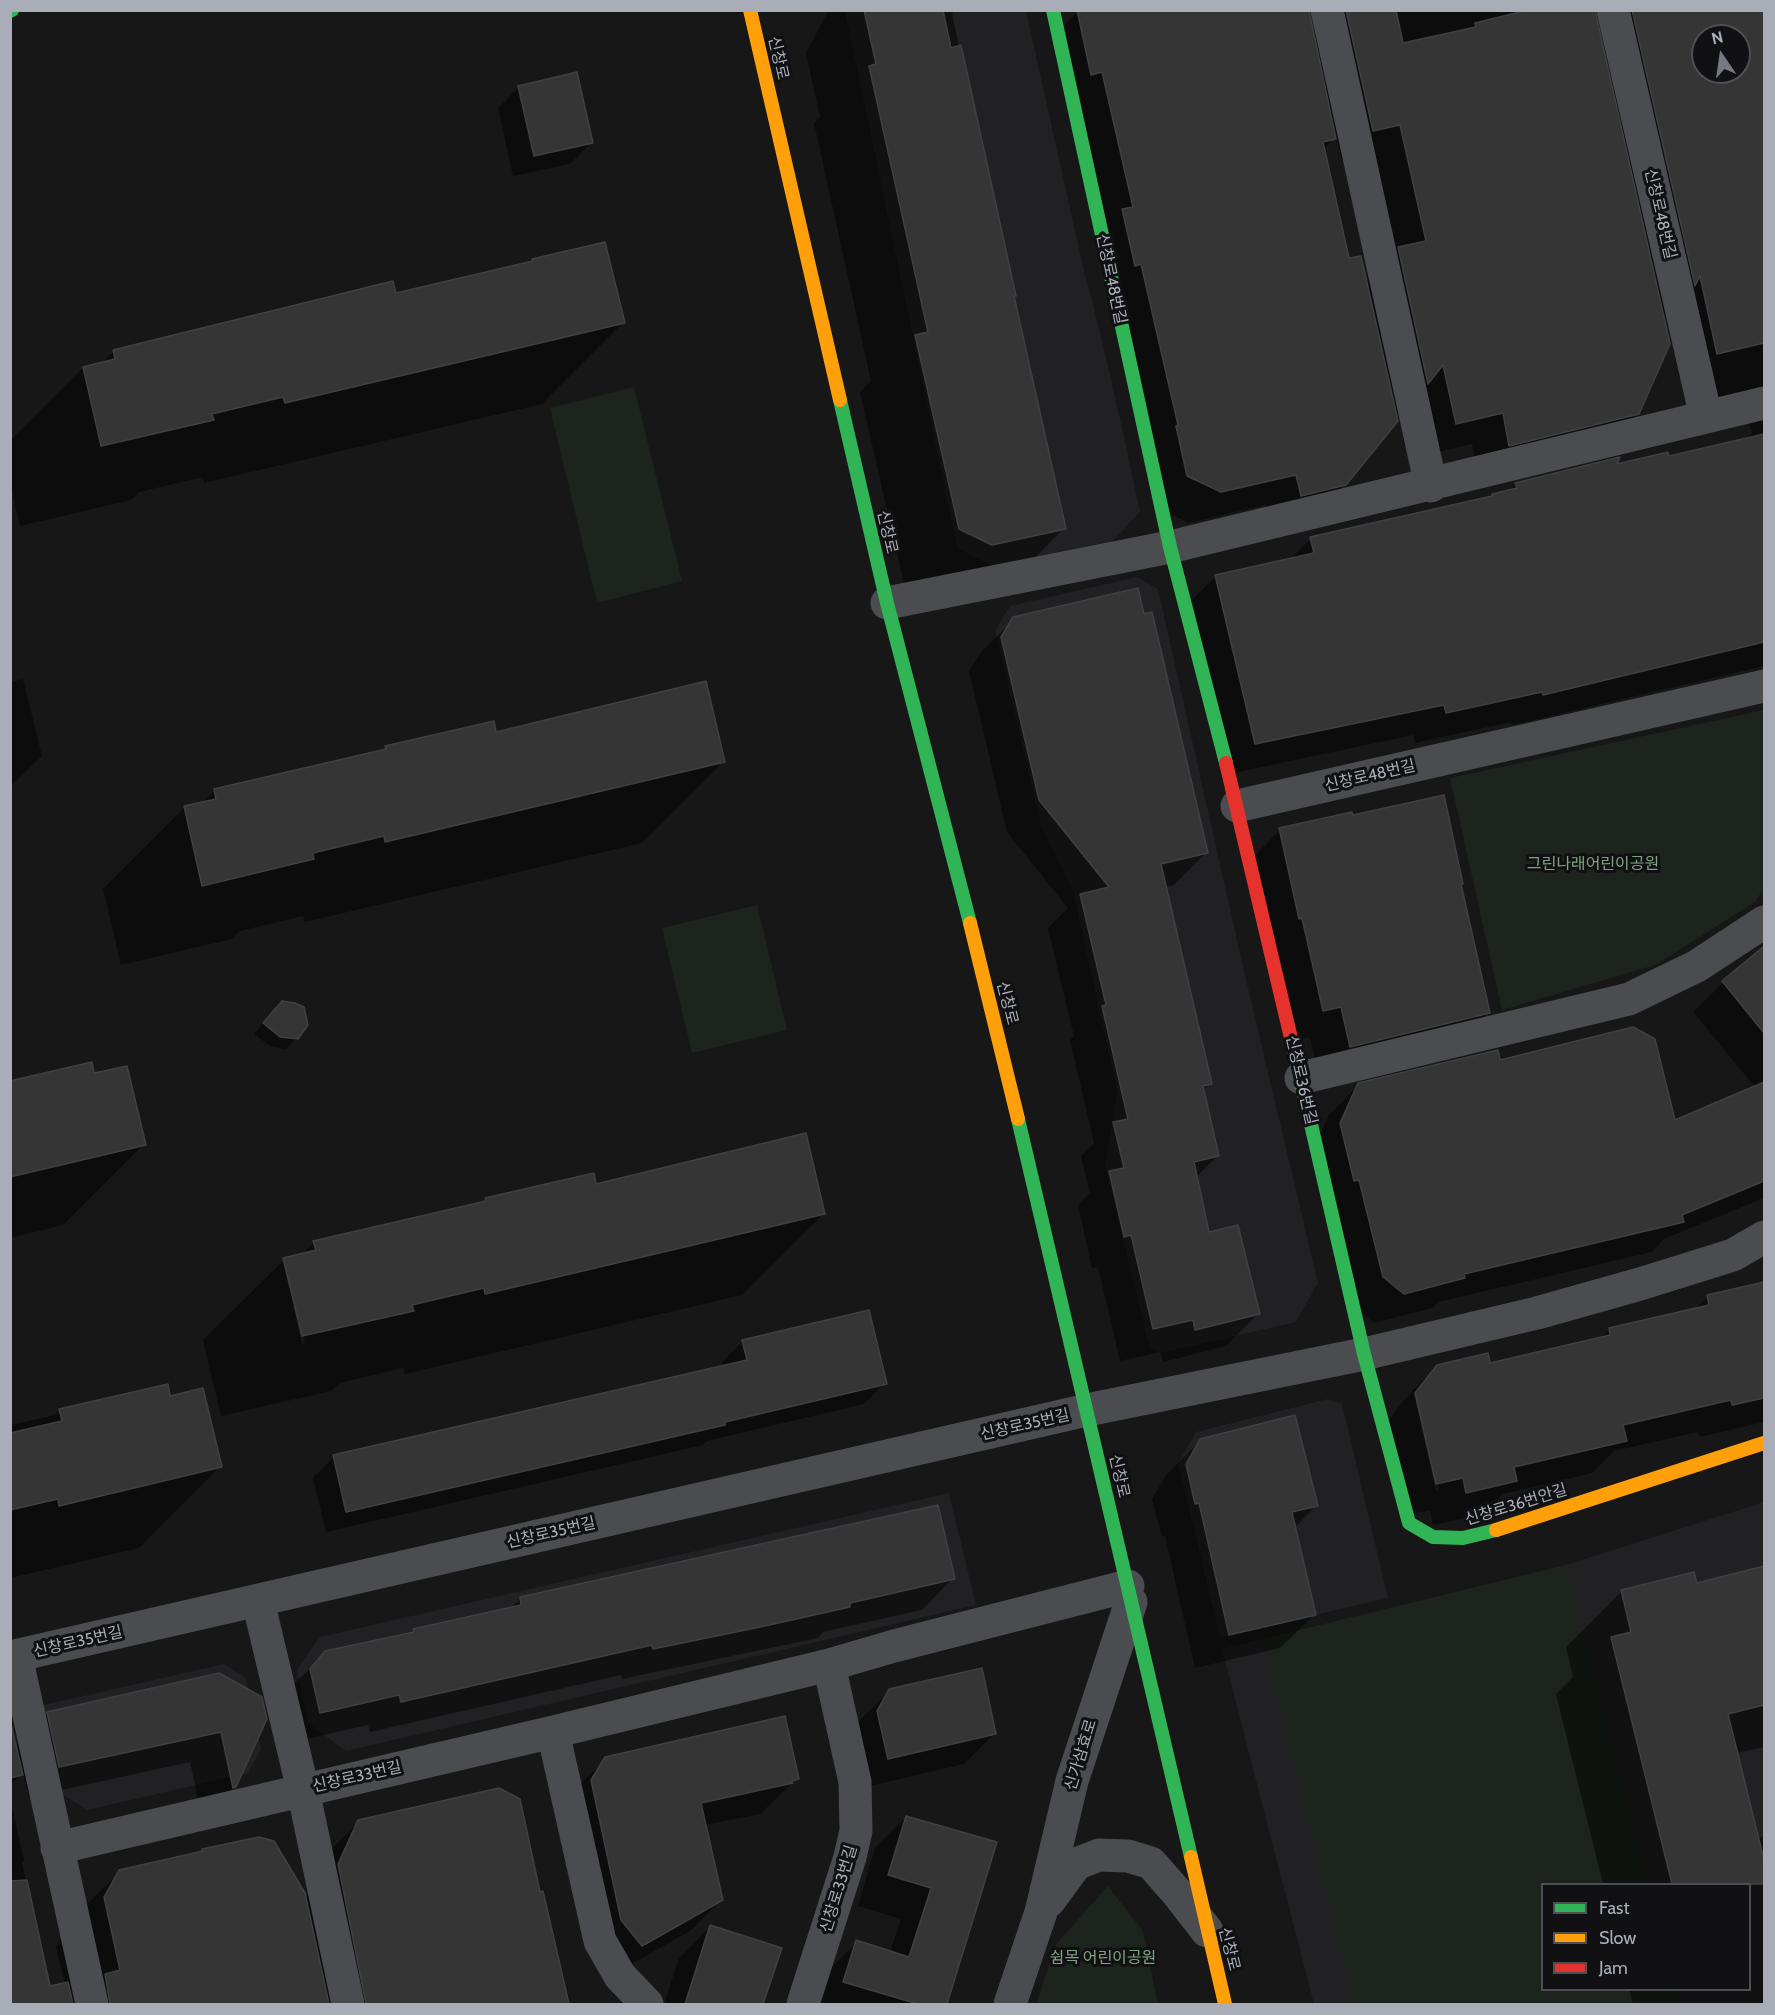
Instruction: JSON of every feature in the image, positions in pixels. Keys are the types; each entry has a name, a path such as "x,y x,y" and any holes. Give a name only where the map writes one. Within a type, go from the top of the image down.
{"main road":[{"name":"신창로","path":"750,10 887,603 988,991 1225,2004"},
{"name":"신창로48번길","path":"1053,10 1170,547 1237,806"},
{"name":"신창로36번길","path":"1237,806 1364,1354"},
{"name":"신창로36번안길","path":"1364,1354 1409,1523 1433,1537 1463,1538 1500,1529 1764,1443"}],"street":[{"path":"1327,10 1431,486"},
{"name":"신창로48번길","path":"1613,10 1706,417"},
{"path":"887,603 1170,547 1431,486 1764,403"},
{"name":"신창로48번길","path":"1237,806 1764,686"},
{"path":"1301,1078 1629,999 1697,966 1764,922"},
{"path":"1087,1410 1364,1354 1537,1313 1733,1255 1764,1237"},
{"name":"신창로35번길","path":"92,2004 13,1657 1087,1410"},
{"name":"신창로33번길","path":"57,1848 553,1732 829,1665 894,1646 1129,1594"},
{"name":"신가삼효로","path":"1010,2004 1041,1912 1072,1781 1129,1594"},
{"path":"258,1601 303,1790"},
{"name":"신창로33번길","path":"803,2004 850,1857 856,1831 855,1782 829,1665"},
{"path":"553,1732 600,1941 620,1976 647,2004"},
{"name":"신창로33번길","path":"303,1790 348,2004"},
{"name":"신가삼효로","path":"1041,1912 1076,1864 1099,1854 1128,1856 1151,1863 1179,1894 1207,1931"}],"shaded area":[{"path":"845,11 1026,11 1140,512 1110,544 997,568 957,548"},
{"path":"1137,577 1158,589 1244,971 1318,1283 1296,1322 1161,1353 1149,1346 1105,1165 1117,1090 1073,892 1041,825 995,630 1010,606"},
{"path":"1328,1399 1342,1404 1388,1598 1220,1637 1178,1463 1196,1432"},
{"path":"949,1493 976,1605 346,1751 308,1723 297,1670 320,1637"},
{"path":"1764,1502 1764,2004 1314,2004 1222,1649 1566,1565"},
{"path":"224,1664 246,1678 261,1749 248,1773 87,1810 54,1789 35,1707"}],"green space":[{"path":"634,387 682,581 597,603 550,408"},
{"name":"그린나래어린이공원","path":"1764,710 1764,888 1755,902 1655,965 1502,1010 1450,778"},
{"path":"757,905 787,1030 692,1053 662,928"},
{"path":"1566,1565 1646,1883 1541,1883 1541,1991 1672,1991 1676,2004 1354,2004 1263,1639"},
{"name":"쉼목 어린이공원","path":"1108,1886 1143,1931 1158,2004 1036,2004 1057,1943"}],"building":[{"path":"864,10 943,10 951,48 961,45 1066,529 992,545 959,529 915,335 928,332 869,66 876,64"},
{"path":"1077,10 1309,10 1336,139 1323,142 1349,258 1361,256 1398,421 1346,485 1301,496 1296,475 1221,492 1187,476 1176,426 1178,425 1141,264 1135,266 1122,209 1133,207 1102,72 1091,75"},
{"path":"1346,10 1396,10 1403,43 1476,27 1475,23 1528,10 1595,10 1670,344 1639,414 1509,446 1503,413 1456,424 1443,365 1428,384 1398,247 1426,241 1400,125 1373,131"},
{"path":"1632,10 1764,10 1764,343 1717,354 1700,276 1695,286"},
{"path":"577,72 593,143 534,156 518,86"},
{"path":"605,242 625,323 285,403 283,397 212,414 214,420 101,446 83,367 115,359 113,350 393,281 396,293"},
{"path":"1764,434 1764,642 1543,695 1542,692 1446,713 1444,705 1255,744 1215,575 1314,553 1310,537 1492,496 1492,494 1517,488 1515,483 1620,457 1617,464 1668,452 1669,456"},
{"path":"1138,588 1144,614 1152,612 1208,853 1161,864 1212,1084 1203,1086 1219,1156 1194,1162 1209,1232 1238,1225 1260,1314 1195,1330 1193,1320 1153,1329 1131,1235 1124,1237 1109,1171 1124,1168 1113,1122 1128,1119 1102,1006 1106,1005 1080,894 1109,887 1039,800 1001,637 1013,617"},
{"path":"706,681 725,762 385,842 384,836 313,853 314,859 202,886 184,806 216,799 214,789 494,721 496,732"},
{"path":"1444,795 1490,1013 1350,1047 1341,1007 1323,1011 1302,918 1299,919 1279,828"},
{"path":"1764,946 1764,1033 1722,981"},
{"path":"282,1001 304,1007 308,1025 298,1039 280,1037 263,1023"},
{"path":"1633,1027 1655,1039 1675,1120 1764,1082 1764,1181 1682,1215 1684,1222 1464,1274 1465,1278 1404,1294 1383,1277 1359,1180 1354,1181 1340,1123 1358,1083 1498,1050 1500,1060"},
{"path":"92,1062 94,1073 127,1066 146,1145 10,1177 10,1081"},
{"path":"806,1133 825,1214 485,1294 484,1288 412,1305 414,1311 302,1336 283,1258 316,1250 313,1241 486,1201 485,1198 594,1173 596,1184"},
{"path":"1764,1282 1764,1398 1732,1405 1731,1400 1623,1425 1627,1441 1514,1467 1517,1481 1466,1493 1463,1478 1436,1484 1415,1393 1437,1365 1488,1353 1490,1363 1610,1335 1609,1328 1709,1305 1707,1295"},
{"path":"869,1310 887,1384 725,1422 725,1425 346,1512 333,1455 747,1360 742,1340"},
{"path":"168,1384 170,1396 203,1388 222,1467 59,1506 58,1499 10,1510 10,1433 62,1421 59,1409"},
{"path":"1295,1415 1318,1506 1292,1512 1316,1615 1229,1635 1199,1503 1195,1504 1186,1464 1200,1439"},
{"path":"938,1505 955,1579 850,1603 850,1607 765,1626 653,1649 652,1645 401,1702 399,1695 320,1713 310,1669 325,1651 414,1632 413,1629 521,1605 520,1597"},
{"path":"1764,1566 1764,1705 1728,1714 1764,1860 1764,1884 1672,1883 1611,1637 1631,1632 1621,1590 1694,1572 1697,1583"},
{"path":"982,1668 996,1734 888,1759 877,1711 889,1689"},
{"path":"219,1673 262,1697 267,1719 236,1787 233,1788 221,1732 59,1767 47,1712"},
{"path":"785,1716 799,1779 789,1782 793,1783 701,1803 723,1900 642,1946 621,1920 591,1780 605,1757"},
{"path":"10,1720 23,1775 10,1778"},
{"path":"499,1788 520,1799 540,1892 543,1891 569,2004 366,2004 338,1864 358,1820"},
{"path":"906,1816 997,1842 947,2004 918,2004 843,1982 856,1940 909,1957 931,1888 888,1875"},
{"path":"259,1837 274,1841 305,1893 329,2004 110,2004 105,1974 120,1970 104,1897 119,1870"},
{"path":"27,1880 50,1986 68,1982 73,2004 10,2004 10,1881"},
{"path":"710,1925 782,1948 763,2004 685,2004"}],"traffic: fast":[{"path":"1053,10 1170,547 1226,763"},
{"path":"840,400 887,603 970,923"},
{"path":"1295,1055 1364,1354 1409,1523 1433,1537 1463,1538 1496,1530"},
{"path":"1018,1119 1191,1857"}],"traffic: slow":[{"path":"750,10 840,400"},
{"path":"970,923 1018,1119"},
{"path":"1496,1530 1764,1443"},
{"path":"1191,1857 1225,2004"}],"traffic: jam":[{"path":"1226,763 1295,1055"}]}
